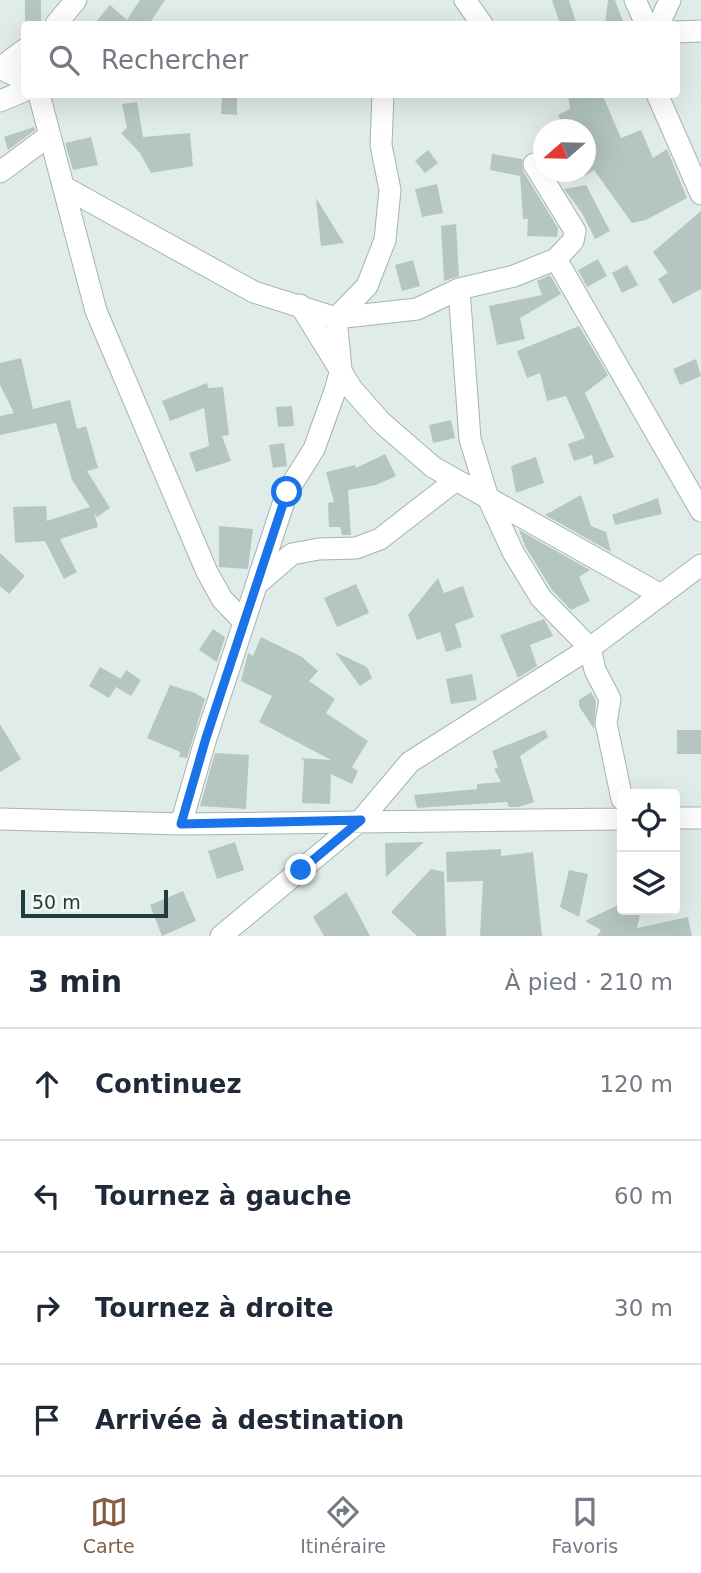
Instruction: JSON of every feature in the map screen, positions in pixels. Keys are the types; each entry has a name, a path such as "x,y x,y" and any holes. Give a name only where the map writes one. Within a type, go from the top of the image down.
{"street":[{"path":"58,21 76,0"},
{"path":"465,0 480,21"},
{"path":"635,0 645,21"},
{"path":"660,21 670,0"},
{"path":"680,32 701,31"},
{"path":"21,52 0,68 21,78"},
{"path":"0,101 21,92"},
{"path":"40,98 96,311 207,572 222,599 244,622"},
{"path":"181,824 287,492 314,449 341,369 336,318 367,286 385,240 390,190 381,145 383,98"},
{"path":"659,98 701,194"},
{"path":"0,172 50,135"},
{"path":"64,187 254,292 336,318 417,309 459,289 488,284 556,258 573,241 575,231 545,182"},
{"path":"556,258 701,511"},
{"path":"459,289 470,439 488,498 541,598 590,648 595,670 610,699 606,723 620,789"},
{"path":"300,305 352,389 381,422 433,467 661,595"},
{"path":"255,586 292,554 319,548 356,548 380,539 456,480"},
{"path":"221,936 361,820 410,762 590,648 701,565"},
{"path":"680,818 701,818"},
{"path":"0,819 181,824 617,819"}],"building":[{"path":"25,0 41,0 41,21 25,21"},
{"path":"140,0 165,0 151,21 97,21 110,5 127,20"},
{"path":"552,0 569,0 576,21 559,21"},
{"path":"608,0 615,0 623,21 605,21"},
{"path":"222,98 237,98 237,115 221,114"},
{"path":"569,98 604,98 621,138 641,130 653,158 667,149 687,198 646,220 632,223 596,173 596,119 560,119 558,115 570,109"},
{"path":"137,102 143,137 190,133 193,166 151,173 140,153 121,133 127,128 122,104"},
{"path":"34,127 35,130 8,150 4,137"},
{"path":"91,137 98,165 73,170 65,143"},
{"path":"428,150 438,163 425,173 415,161"},
{"path":"492,154 522,159 523,171 558,228 557,237 527,236 528,219 523,219 520,176 490,170"},
{"path":"437,184 443,213 422,217 415,189"},
{"path":"586,185 610,231 595,239 582,213 564,189"},
{"path":"316,198 337,232 344,243 321,246"},
{"path":"701,211 701,289 673,304 658,279 668,273 653,252"},
{"path":"456,224 459,276 444,281 441,226"},
{"path":"598,259 607,276 587,287 578,270"},
{"path":"413,260 420,286 402,291 395,265"},
{"path":"627,265 638,285 622,293 612,273"},
{"path":"550,275 561,294 520,318 525,339 497,345 489,306 542,295 537,281"},
{"path":"579,326 608,375 585,393 614,457 594,465 592,455 574,461 568,444 585,438 566,396 547,401 540,373 527,378 517,351"},
{"path":"21,358 33,409 70,400 77,429 86,426 98,468 87,471 110,508 97,517 94,513 98,527 60,539 77,572 64,579 45,541 15,543 13,507 46,506 47,521 90,507 72,480 56,423 0,435 0,416 14,413 0,385 0,363"},
{"path":"696,359 701,376 680,385 673,369"},
{"path":"207,383 208,388 223,387 229,435 222,436 231,461 196,472 189,453 209,446 204,408 170,421 162,401"},
{"path":"292,406 294,426 278,427 276,407"},
{"path":"451,420 455,438 433,443 429,425"},
{"path":"284,443 287,466 273,468 269,445"},
{"path":"385,454 396,476 376,485 348,490 351,535 342,535 340,527 329,527 328,503 334,502 326,472 355,465 356,468"},
{"path":"536,457 544,483 516,493 511,466"},
{"path":"581,495 591,526 606,532 611,552 545,515"},
{"path":"658,498 662,514 615,525 612,515"},
{"path":"219,526 253,529 248,569 219,567"},
{"path":"519,530 590,570 579,577 590,601 571,610 552,590 525,546"},
{"path":"0,553 25,576 9,594 0,586"},
{"path":"438,578 444,593 463,586 474,617 455,624 462,647 446,652 440,632 417,640 408,615"},
{"path":"356,584 369,613 337,627 324,598"},
{"path":"544,619 553,636 530,645 537,666 518,678 500,635"},
{"path":"213,629 225,637 217,662 199,650"},
{"path":"261,637 302,657 318,671 309,681 335,699 326,713 368,741 352,767 358,771 352,784 331,774 330,804 302,803 304,760 300,758 331,760 259,722 272,696 241,681 248,653 253,656"},
{"path":"335,652 367,667 372,678 360,686"},
{"path":"100,667 121,679 109,698 89,686"},
{"path":"126,670 141,680 131,696 116,687"},
{"path":"472,674 477,700 451,704 446,679"},
{"path":"170,685 205,699 187,758 179,757 180,752 147,738"},
{"path":"591,692 596,701 594,729 579,706 579,700"},
{"path":"0,724 21,759 0,772"},
{"path":"545,730 548,737 520,756 534,802 519,807 509,807 507,802 417,808 414,795 477,789 477,784 501,782 494,769 498,767 492,751"},
{"path":"677,730 701,730 701,754 677,754"},
{"path":"215,753 249,755 246,809 200,806"},
{"path":"235,842 244,870 217,879 208,851"},
{"path":"424,842 386,877 385,843"},
{"path":"501,849 501,856 533,852 542,936 480,936 483,881 447,882 446,852"},
{"path":"431,869 444,872 446,936 417,936 391,912"},
{"path":"569,870 588,874 579,917 560,907"},
{"path":"183,891 196,921 162,936 150,905"},
{"path":"346,892 370,936 324,936 313,917"},
{"path":"617,905 617,915 640,915 637,928 688,917 692,936 597,936 601,930 585,921"}],"route":[{"path":"287,492 255,586 229,675 206,738 181,824 361,820 301,870"}]}
